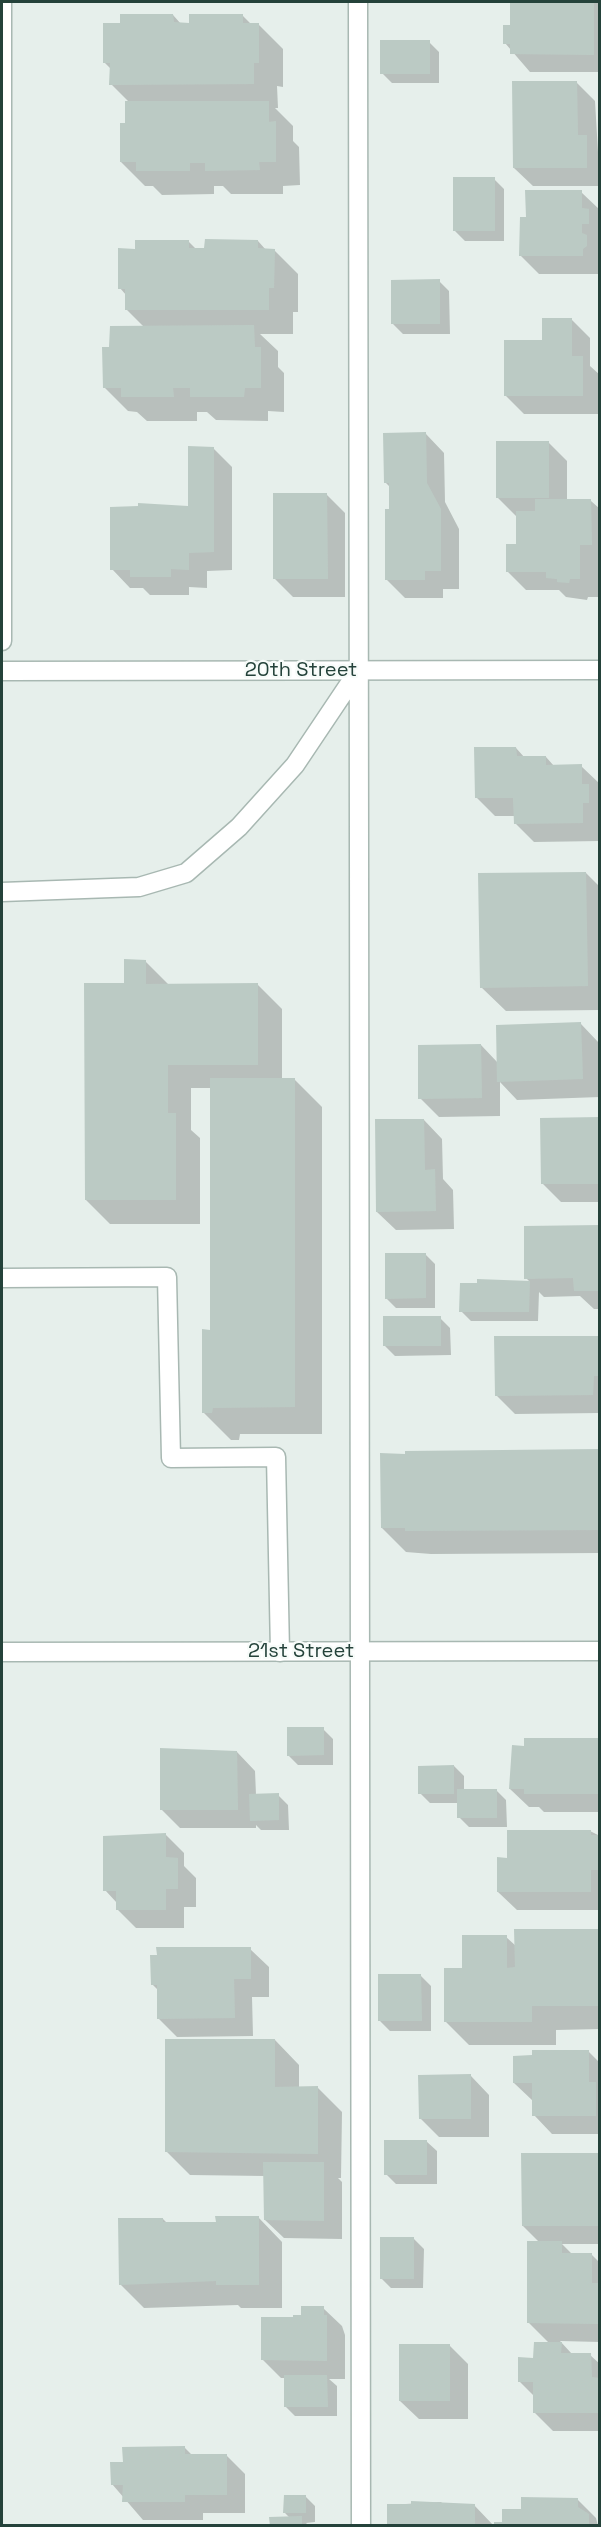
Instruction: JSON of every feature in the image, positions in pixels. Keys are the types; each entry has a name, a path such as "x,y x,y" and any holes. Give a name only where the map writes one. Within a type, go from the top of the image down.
{"street":[{"path":"2,2 2,641"},
{"path":"358,2 358,1651 361,2526"},
{"name":"20th Street","path":"2,671 600,670"},
{"path":"2,892 140,887 186,873 239,827 295,765 358,671"},
{"path":"2,1278 167,1277 171,1458 276,1457 280,1652"},
{"name":"21st Street","path":"2,1652 600,1651"}],"building":[{"path":"510,2 594,2 594,55 510,54 510,44 503,44 503,25 510,25"},
{"path":"120,14 173,14 174,22 189,23 189,14 243,14 243,23 259,23 259,63 254,63 254,84 109,85 110,63 103,63 103,23 120,23"},
{"path":"380,40 430,40 430,74 380,74"},
{"path":"512,81 577,81 578,135 587,135 587,168 513,168"},
{"path":"125,101 269,101 269,122 276,121 276,162 259,162 260,170 205,171 205,163 190,163 190,171 136,171 136,162 120,162 120,123 125,123"},
{"path":"453,177 495,177 495,231 453,231"},
{"path":"525,190 582,190 582,208 589,209 589,224 582,224 582,233 587,235 587,246 583,249 583,256 519,256 520,217 526,217"},
{"path":"205,239 258,240 258,248 275,249 274,288 269,288 269,310 125,310 125,289 118,289 118,248 135,249 135,240 189,240 189,248 204,248"},
{"path":"440,279 440,324 391,324 391,280"},
{"path":"542,318 572,318 572,356 583,356 583,396 504,396 504,340 542,340"},
{"path":"254,325 255,347 261,347 261,388 245,388 244,397 190,397 190,388 173,388 174,397 121,397 121,388 103,388 102,347 109,347 110,326"},
{"path":"426,432 427,483 441,509 441,571 425,571 425,580 385,580 385,509 389,509 389,483 384,483 383,433"},
{"path":"496,441 549,441 549,498 496,498"},
{"path":"188,446 214,447 214,552 189,553 189,570 171,569 171,577 130,577 130,570 110,570 110,507 138,506 138,503 188,506"},
{"path":"273,493 327,493 328,579 273,579"},
{"path":"535,499 591,499 592,545 580,545 580,579 570,579 569,583 557,582 557,579 546,578 546,572 506,572 506,544 516,544 516,511 535,511"},
{"path":"474,747 516,747 517,756 546,756 546,765 582,764 582,784 589,784 589,803 583,803 583,823 514,824 513,798 475,798"},
{"path":"586,872 588,986 480,988 478,873"},
{"path":"124,959 146,960 146,984 258,983 258,1065 168,1065 168,1113 176,1113 176,1200 85,1200 84,983 124,983"},
{"path":"581,1022 583,1079 497,1082 496,1025"},
{"path":"481,1044 482,1098 418,1099 418,1045"},
{"path":"210,1078 295,1078 295,1407 213,1408 212,1413 202,1413 202,1329 210,1330"},
{"path":"600,1117 600,1184 541,1184 540,1118"},
{"path":"375,1119 424,1119 425,1170 435,1169 436,1211 376,1212"},
{"path":"600,1225 600,1291 574,1291 573,1278 524,1279 524,1226"},
{"path":"385,1253 426,1253 426,1298 385,1299"},
{"path":"477,1279 530,1281 529,1312 459,1312 460,1283 477,1283"},
{"path":"383,1316 441,1316 441,1346 383,1346"},
{"path":"494,1336 600,1336 600,1376 594,1376 593,1395 495,1396"},
{"path":"600,1449 600,1530 405,1531 405,1528 381,1528 380,1453"},
{"path":"287,1727 324,1727 324,1755 287,1756"},
{"path":"524,1738 600,1738 600,1794 524,1794 524,1789 509,1789 512,1745 524,1746"},
{"path":"160,1748 237,1751 238,1810 160,1810"},
{"path":"454,1765 454,1794 418,1794 418,1766"},
{"path":"457,1789 497,1789 497,1818 457,1818"},
{"path":"279,1793 279,1820 250,1821 249,1794"},
{"path":"507,1830 591,1830 591,1835 600,1835 600,1870 591,1870 591,1892 497,1892 497,1857 507,1858"},
{"path":"166,1833 166,1857 178,1858 178,1889 166,1889 166,1910 116,1910 116,1891 103,1891 103,1836"},
{"path":"514,1929 599,1929 600,2006 532,2006 532,2022 444,2022 444,1968 462,1968 462,1935 507,1935 507,1968 515,1967"},
{"path":"156,1947 251,1947 251,1979 234,1979 235,2018 157,2019 157,1985 151,1985 150,1955 157,1955"},
{"path":"378,1974 421,1974 422,2021 378,2021"},
{"path":"165,2039 275,2039 275,2087 318,2086 318,2154 165,2152"},
{"path":"532,2050 589,2050 589,2082 596,2082 596,2116 532,2116 532,2083 513,2083 513,2056 532,2055"},
{"path":"471,2074 471,2119 419,2119 418,2075"},
{"path":"384,2140 427,2140 427,2175 384,2175"},
{"path":"521,2153 600,2153 600,2226 522,2226"},
{"path":"263,2162 324,2162 324,2221 264,2220"},
{"path":"215,2216 259,2216 259,2285 216,2285 216,2281 119,2285 118,2218 163,2218 163,2222 216,2222"},
{"path":"380,2237 414,2237 414,2279 380,2279"},
{"path":"527,2241 562,2241 562,2253 592,2253 592,2283 600,2283 600,2324 527,2323"},
{"path":"301,2306 324,2306 324,2315 327,2315 327,2361 261,2360 261,2317 301,2315"},
{"path":"534,2342 562,2342 561,2353 591,2353 592,2377 599,2378 599,2413 533,2413 533,2382 518,2382 518,2357 533,2358"},
{"path":"399,2344 450,2344 450,2401 399,2401"},
{"path":"284,2375 327,2375 328,2407 284,2407"},
{"path":"185,2446 185,2454 227,2454 227,2495 185,2495 185,2502 122,2502 123,2485 111,2485 110,2462 123,2462 122,2447"},
{"path":"284,2495 306,2495 306,2513 283,2513"},
{"path":"521,2497 578,2498 578,2507 589,2514 589,2526 494,2526 494,2522 502,2522 502,2509 521,2509"},
{"path":"411,2501 475,2504 475,2526 387,2526 387,2504 411,2504"},
{"path":"302,2516 302,2526 270,2526 269,2517"}]}
